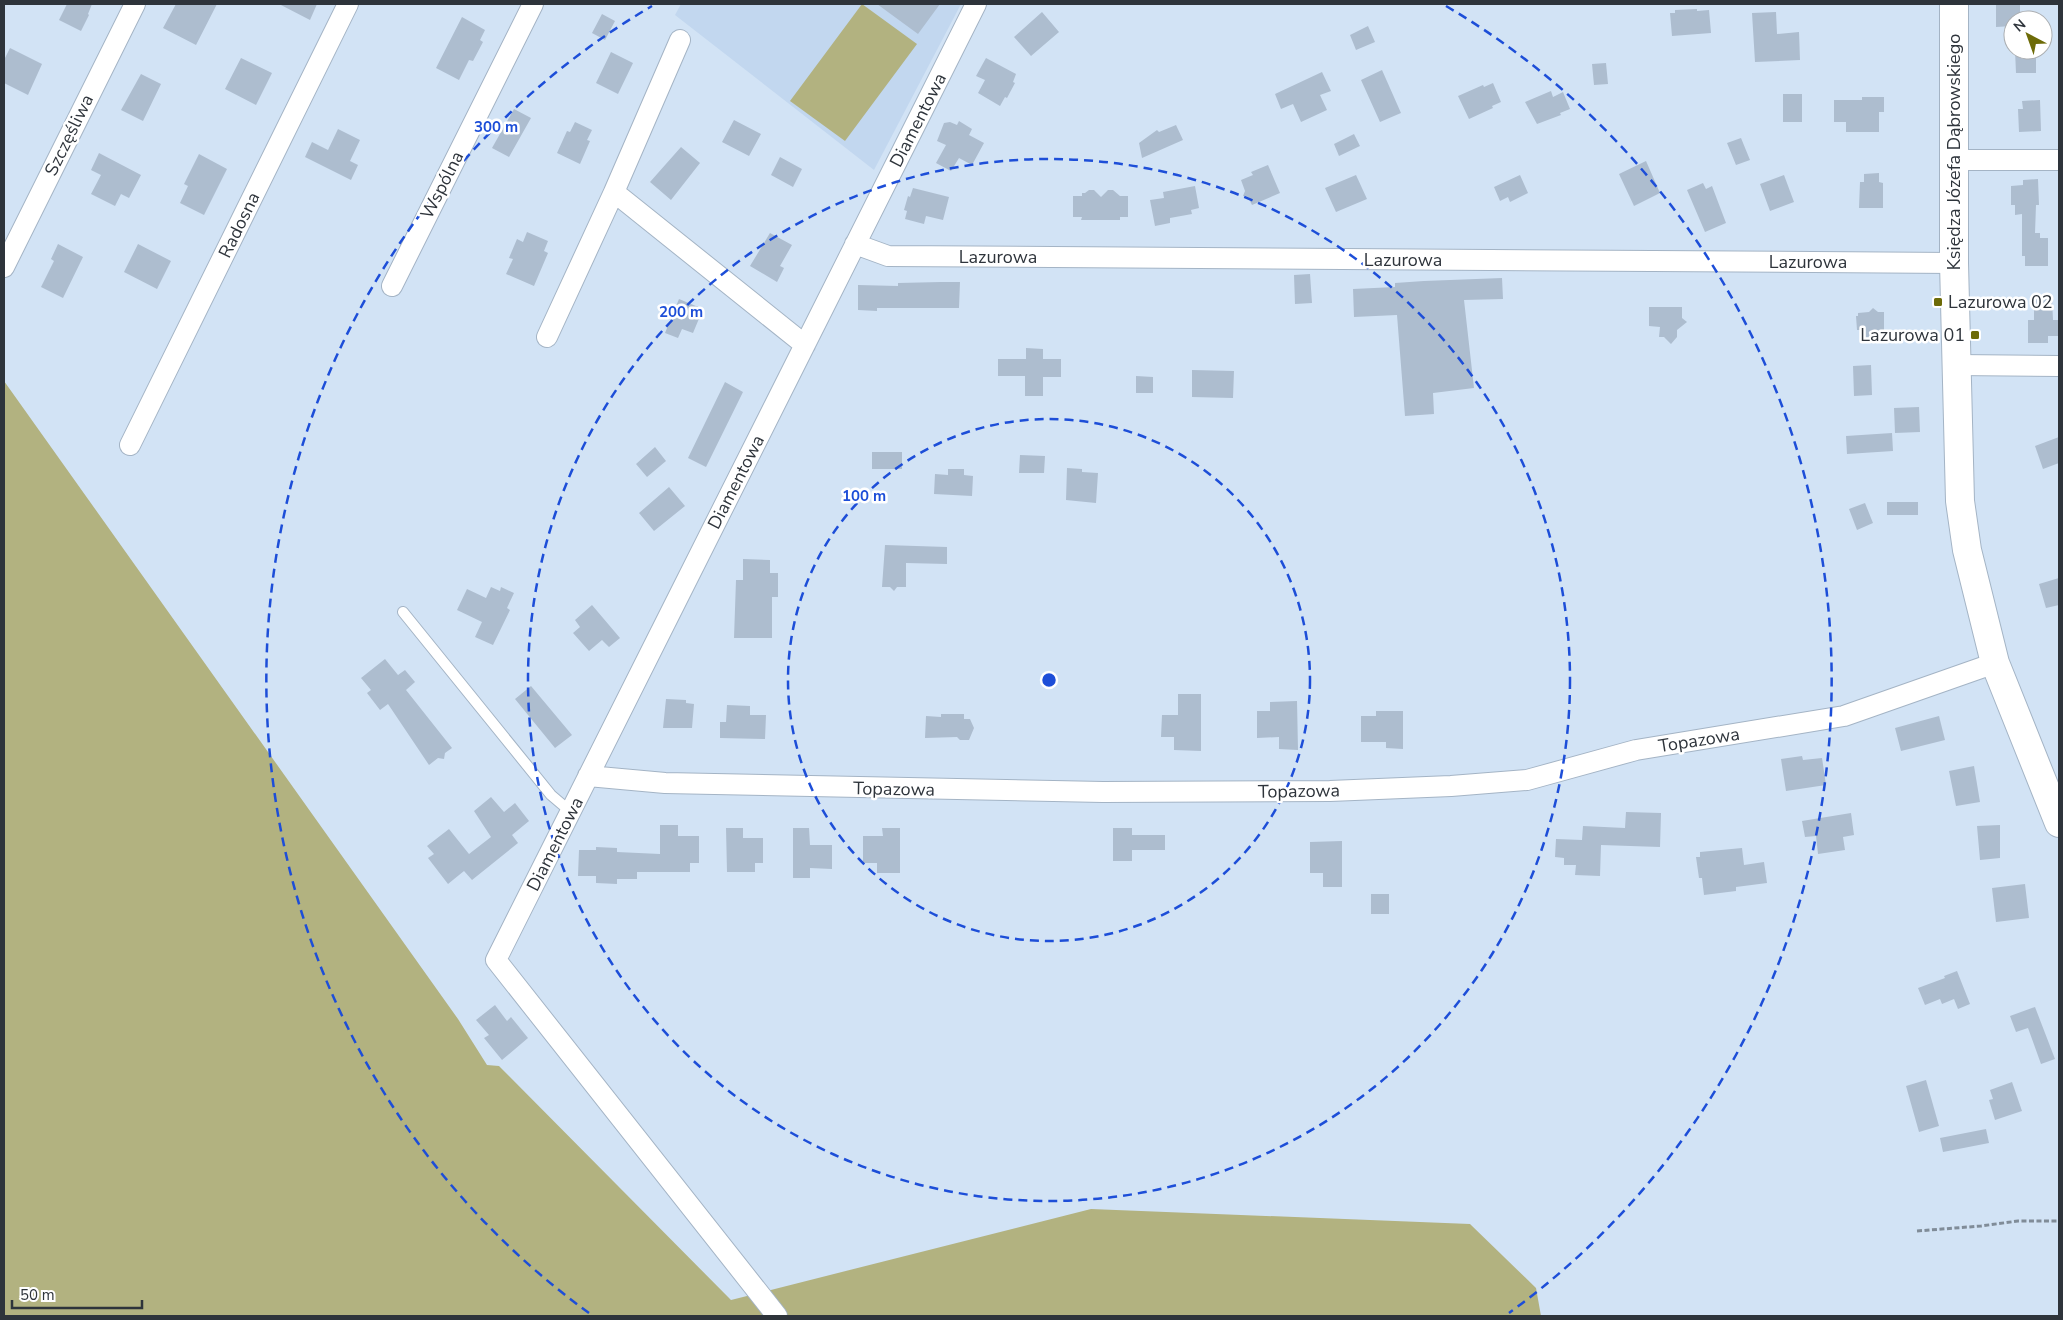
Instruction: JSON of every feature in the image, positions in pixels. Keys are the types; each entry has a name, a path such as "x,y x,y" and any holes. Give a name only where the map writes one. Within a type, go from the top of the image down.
{"street":[{"name":"Szczęśliwa","path":"4,267 135,4"},
{"name":"Radosna","path":"130,445 348,4"},
{"name":"Wspólna","path":"392,286 533,4"},
{"name":"Diamentowa","path":"777,1316 496,960 976,4"},
{"name":"Księdza Józefa Dąbrowskiego","path":"1954,4 1954,263 1960,501 1967,550 1994,663 2059,823"},
{"path":"547,337 614,192 680,40"},
{"path":"1954,160 2059,160"},
{"path":"614,192 805,345"},
{"name":"Lazurowa","path":"855,244 888,256 1954,263"},
{"path":"1956,365 2059,366"},
{"name":"Topazowa","path":"588,776 665,783 1103,792 1330,791 1451,786 1527,780 1636,750 1844,716 1994,663"}],"lane":[{"path":"403,612 551,795 571,812"}],"path":[{"path":"1917,1231 2018,1221 2059,1221"}],"shaded area":[{"path":"681,4 961,4 874,170 675,15"}],"green space":[{"path":"862,4 917,44 845,141 790,101"},
{"path":"4,381 458,1019 487,1065 499,1066 731,1300 1091,1209 1470,1224 1536,1288 1541,1316 4,1316"}],"building":[{"path":"67,4 92,4 81,31 59,20"},
{"path":"176,4 217,4 196,45 163,28"},
{"path":"279,4 317,4 310,20"},
{"path":"877,4 940,4 918,34"},
{"path":"1996,4 2020,4 2020,10 2003,10 2003,27 1996,27"},
{"path":"1697,9 1697,11 1709,10 1711,33 1672,36 1670,13 1675,13 1675,10"},
{"path":"1042,12 1059,32 1031,56 1014,37"},
{"path":"1776,12 1777,34 1799,32 1800,60 1755,62 1752,13"},
{"path":"602,14 615,21 605,40 592,33"},
{"path":"462,17 485,30 480,40 483,42 473,61 469,60 459,80 436,68"},
{"path":"1368,26 1375,42 1356,50 1350,35"},
{"path":"10,48 42,64 28,95 4,83 4,60"},
{"path":"611,52 633,63 618,94 596,83"},
{"path":"241,58 272,73 256,105 225,89"},
{"path":"986,58 1016,74 1013,82 1015,83 1000,106 978,93 985,80 976,76"},
{"path":"2015,60 2036,60 2036,73 2016,73"},
{"path":"1606,63 1608,84 1594,85 1592,64"},
{"path":"1382,70 1401,113 1380,122 1361,80"},
{"path":"1322,72 1331,91 1320,95 1327,110 1301,122 1293,104 1281,109 1275,94"},
{"path":"141,74 161,84 143,121 121,110"},
{"path":"1493,83 1501,102 1492,106 1493,108 1469,119 1458,96 1483,85 1484,87"},
{"path":"1551,91 1553,97 1563,92 1570,109 1560,113 1561,115 1537,124 1525,102"},
{"path":"1783,94 1802,94 1802,122 1783,122"},
{"path":"1862,97 1884,97 1884,112 1879,112 1879,132 1846,132 1846,122 1834,122 1834,100 1862,100"},
{"path":"2040,100 2041,131 2019,132 2018,109 2023,109 2022,101"},
{"path":"514,109 531,118 509,157 492,148"},
{"path":"734,120 761,134 749,156 722,142"},
{"path":"959,121 972,129 969,135 984,143 972,165 959,158 951,171 936,163 946,145 937,141 944,123 950,122 957,125"},
{"path":"575,122 592,130 587,140 590,141 580,164 557,153 567,131 570,132"},
{"path":"1176,125 1183,140 1142,158 1139,143 1157,130 1159,132"},
{"path":"338,129 360,140 350,161 358,165 351,180 305,157 312,142 328,150"},
{"path":"1354,134 1360,146 1339,156 1334,144"},
{"path":"1741,138 1750,160 1736,165 1727,143"},
{"path":"681,147 700,163 671,200 650,182"},
{"path":"99,153 141,175 129,198 121,194 115,206 91,194 101,175 91,170"},
{"path":"199,154 227,169 204,215 180,203 188,186 184,184"},
{"path":"780,157 802,169 793,187 771,175"},
{"path":"1646,161 1660,193 1634,206 1619,174"},
{"path":"1268,165 1280,193 1252,205 1248,197 1243,196 1245,191 1241,180 1253,175 1251,172"},
{"path":"1879,173 1879,182 1883,183 1883,208 1859,208 1860,182 1864,182 1864,174"},
{"path":"1356,175 1367,199 1336,212 1325,188"},
{"path":"1520,175 1528,193 1510,202 1508,197 1500,201 1494,187"},
{"path":"1784,175 1794,202 1770,211 1760,184"},
{"path":"2038,179 2039,205 2036,205 2035,233 2040,233 2040,238 2048,238 2048,266 2025,266 2025,256 2022,256 2022,214 2015,215 2015,205 2011,205 2011,186 2023,185 2023,180"},
{"path":"1703,183 1706,189 1712,186 1726,223 1705,232 1687,190"},
{"path":"1195,186 1199,208 1191,210 1192,214 1170,218 1170,223 1155,226 1150,200 1164,198 1163,192"},
{"path":"913,188 949,197 943,220 926,216 924,224 905,219 907,211 904,210 908,196 910,197"},
{"path":"1094,190 1101,197 1108,190 1113,190 1120,196 1128,196 1128,217 1120,217 1120,220 1081,220 1082,217 1073,217 1073,196 1082,196 1082,193"},
{"path":"527,232 548,241 544,251 548,253 534,286 506,274 513,259 509,258 517,239 523,242"},
{"path":"770,233 792,245 780,266 784,268 777,282 750,266"},
{"path":"58,244 83,257 63,298 41,287 54,261 51,259"},
{"path":"138,244 171,261 157,289 124,272"},
{"path":"1310,274 1312,303 1295,304 1294,275"},
{"path":"1502,278 1503,299 1464,300 1474,388 1433,393 1434,414 1405,416 1397,315 1354,317 1353,289 1395,287 1395,283"},
{"path":"960,282 959,308 877,308 877,311 858,310 858,285 898,286 898,283"},
{"path":"679,299 703,309 693,333 682,329 678,338 665,333"},
{"path":"2034,299 2052,299 2053,320 2058,320 2058,336 2048,336 2048,343 2028,343 2028,320 2034,320"},
{"path":"1649,307 1682,307 1682,318 1687,322 1677,330 1677,337 1671,344 1664,337 1659,337 1660,327 1649,326"},
{"path":"1873,308 1878,312 1884,312 1884,336 1877,336 1878,341 1863,341 1863,330 1857,330 1856,316 1858,316 1858,313 1869,312"},
{"path":"1026,348 1043,349 1043,359 1061,359 1061,377 1043,377 1043,396 1025,396 1025,376 998,376 998,359 1026,359"},
{"path":"1871,365 1872,395 1854,396 1853,366"},
{"path":"1192,370 1234,371 1233,398 1192,397"},
{"path":"1136,376 1153,377 1153,393 1136,393"},
{"path":"725,382 743,392 706,467 688,458"},
{"path":"1919,407 1920,432 1895,433 1894,408"},
{"path":"1892,433 1893,451 1847,454 1846,436"},
{"path":"2059,437 2059,463 2043,469 2035,446"},
{"path":"655,447 666,461 647,477 636,464"},
{"path":"872,452 902,452 902,469 872,469"},
{"path":"1020,455 1045,456 1044,473 1019,473"},
{"path":"1067,468 1082,469 1082,472 1098,473 1096,503 1066,500"},
{"path":"948,469 964,469 964,475 973,476 972,496 934,494 935,474 948,475"},
{"path":"669,487 685,506 654,531 639,513"},
{"path":"1887,502 1918,502 1918,515 1887,515"},
{"path":"1865,503 1873,523 1857,530 1849,509"},
{"path":"885,545 947,547 947,564 906,563 906,587 897,587 894,591 890,587 882,587"},
{"path":"743,559 770,560 770,573 778,573 778,597 772,597 772,638 734,638 736,580 743,580"},
{"path":"2059,578 2059,605 2046,608 2039,584"},
{"path":"491,587 500,591 501,587 514,593 507,608 510,610 493,645 475,637 482,622 457,610 467,589 486,598"},
{"path":"592,605 620,638 609,647 602,640 589,651 573,633 580,627 575,620"},
{"path":"385,659 398,675 405,670 415,682 406,690 452,748 445,753 444,759 438,758 429,765 388,704 380,710 367,693 371,690 361,678"},
{"path":"531,686 572,735 555,748 515,699"},
{"path":"1178,694 1201,694 1201,751 1174,750 1174,737 1161,737 1162,715 1178,715"},
{"path":"666,699 686,700 686,703 694,704 692,728 663,728"},
{"path":"1297,701 1298,750 1279,749 1279,737 1257,738 1257,711 1270,711 1270,702"},
{"path":"727,705 750,706 750,715 766,715 765,739 720,738 720,722 726,722"},
{"path":"1376,711 1403,711 1403,749 1386,748 1386,742 1361,742 1361,716 1376,716"},
{"path":"941,714 964,714 964,719 970,719 974,728 969,740 960,740 957,737 925,738 926,716 941,717"},
{"path":"1939,716 1945,740 1901,751 1895,728"},
{"path":"1802,756 1803,760 1822,758 1826,785 1786,791 1781,759"},
{"path":"1974,766 1980,802 1956,806 1949,771"},
{"path":"491,797 504,812 515,803 529,821 512,835 518,843 472,880 464,871 448,884 428,858 434,854 427,846 449,829 469,854 491,837 474,811"},
{"path":"1626,812 1661,813 1660,847 1601,845 1600,876 1575,875 1576,865 1564,865 1564,858 1555,857 1556,839 1582,840 1583,826 1625,828"},
{"path":"1851,813 1854,835 1843,837 1845,850 1818,854 1816,836 1805,837 1802,821"},
{"path":"660,825 678,825 678,836 699,836 699,863 690,863 690,872 637,872 637,879 617,879 617,884 596,883 596,876 578,876 579,850 596,850 596,847 617,848 617,852 660,854"},
{"path":"2000,825 2000,858 1980,860 1977,826"},
{"path":"726,828 743,828 743,838 763,838 763,863 755,863 755,872 727,872"},
{"path":"793,828 809,828 810,845 832,845 832,869 810,868 810,878 793,878"},
{"path":"882,828 900,828 900,873 877,873 877,863 863,863 863,836 883,836"},
{"path":"1113,828 1132,828 1132,835 1165,835 1165,850 1132,850 1132,861 1113,861"},
{"path":"1342,841 1342,887 1323,887 1323,873 1310,873 1310,842"},
{"path":"1742,848 1744,865 1764,862 1767,883 1736,887 1736,891 1704,895 1702,878 1699,878 1696,857 1700,857 1700,852"},
{"path":"2025,884 2029,918 1996,922 1992,888"},
{"path":"1371,894 1389,894 1389,914 1371,914"},
{"path":"1957,971 1970,1004 1958,1009 1954,999 1942,1004 1940,999 1925,1005 1918,988 1945,978 1944,976"},
{"path":"495,1005 507,1021 511,1017 528,1038 502,1060 484,1038 489,1035 476,1020"},
{"path":"2035,1007 2055,1059 2041,1064 2028,1028 2016,1032 2010,1016"},
{"path":"1926,1080 1939,1126 1919,1132 1906,1086"},
{"path":"2012,1082 2022,1111 1995,1120 1989,1100 1993,1099 1990,1090"},
{"path":"1986,1129 1989,1143 1943,1152 1940,1138"}],"place":[{"name":"Lazurowa 02","path":"1938,302"},
{"name":"Lazurowa 01","path":"1975,335"}]}
